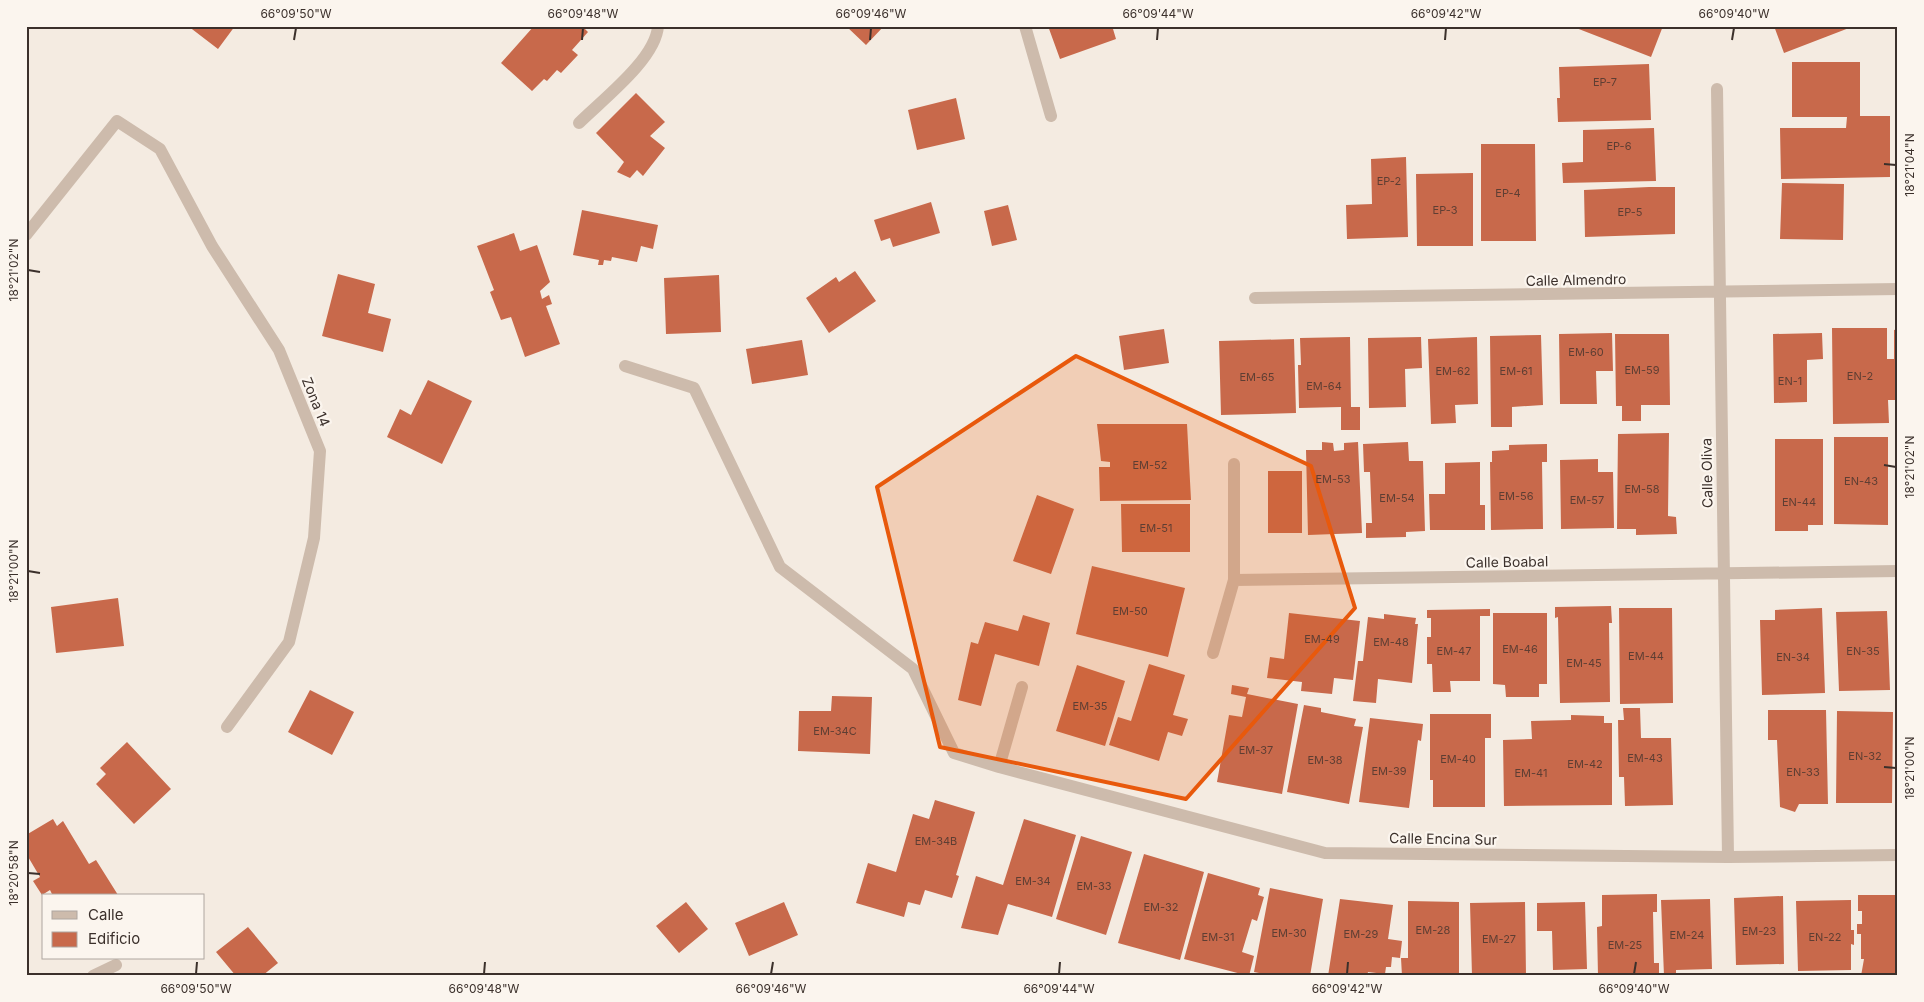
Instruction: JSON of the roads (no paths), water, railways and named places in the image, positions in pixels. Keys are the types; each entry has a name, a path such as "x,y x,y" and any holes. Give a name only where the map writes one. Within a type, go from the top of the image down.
{"street":[{"path":"579,123 646,56 658,35 658,26"},
{"path":"1025,26 1051,116"},
{"name":"Calle Oliva","path":"1717,89 1728,857"},
{"name":"Zona 14","path":"26,235 117,121 160,149 212,246 279,350 320,451 314,538 289,642 227,727"},
{"name":"Calle Almendro","path":"1256,298 1898,290"},
{"name":"Calle Encina Sur","path":"625,366 694,388 780,566 913,670 954,754 1325,853 1728,857 1898,855"},
{"path":"1213,653 1234,580 1234,464"},
{"name":"Calle Boabal","path":"1234,580 1898,572"},
{"path":"999,767 1022,687"},
{"path":"93,976 116,965"}]}
